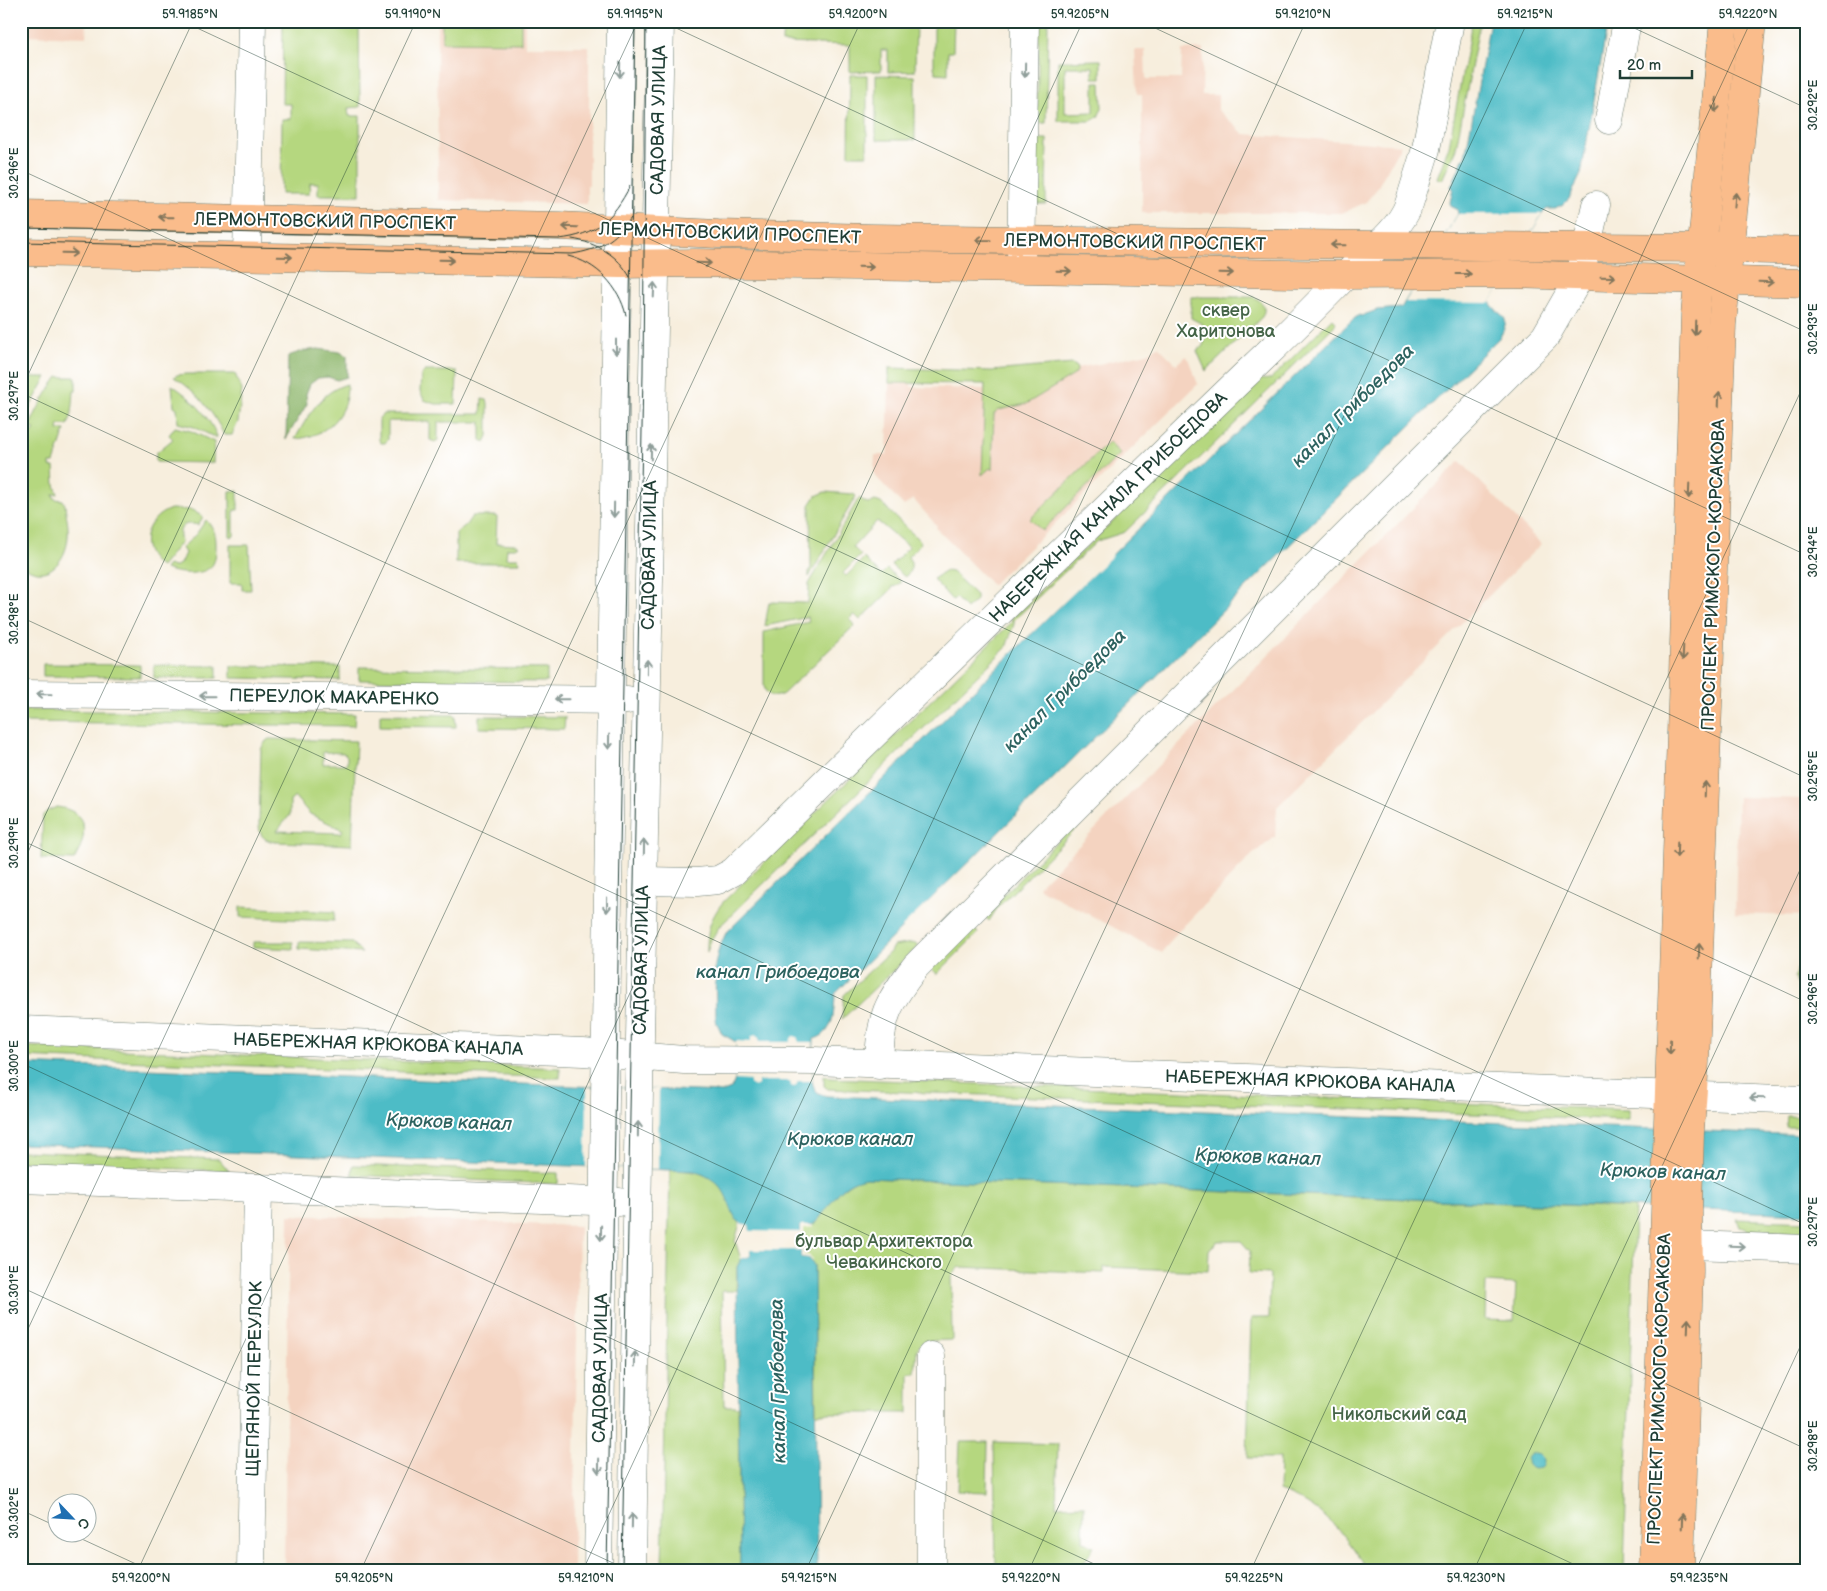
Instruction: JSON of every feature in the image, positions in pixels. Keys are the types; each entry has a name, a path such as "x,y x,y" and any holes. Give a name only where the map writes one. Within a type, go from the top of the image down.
{"main road":[{"name":"ПРОСПЕКТ РИМСКОГО-КОРСАКОВА","path":"1653,1570 1677,1209 1695,324 1724,21"},
{"name":"ПРОСПЕКТ РИМСКОГО-КОРСАКОВА","path":"1680,1095 1698,1000 1722,324 1752,21"},
{"name":"ЛЕРМОНТОВСКИЙ ПРОСПЕКТ","path":"21,214 618,229 718,234 1587,247"},
{"path":"1587,247 1806,251"},
{"name":"ЛЕРМОНТОВСКИЙ ПРОСПЕКТ","path":"21,252 617,264 655,263 1347,275 1507,274 1580,276"},
{"path":"1580,276 1806,283"},
{"name":"ПРОСПЕКТ РИМСКОГО-КОРСАКОВА","path":"1677,1209 1689,1245 1680,1570"}],"street":[{"path":"247,256 252,21"},
{"name":"САДОВАЯ УЛИЦА","path":"598,1570 604,1054 621,21"},
{"name":"САДОВАЯ УЛИЦА","path":"632,1570 639,1057 660,21"},
{"path":"1021,270 1025,21"},
{"name":"НАБЕРЕЖНАЯ КАНАЛА ГРИБОЕДОВА","path":"643,881 697,882 718,880 733,872 1000,610 1317,307 1396,225 1406,212 1426,149 1450,21"},
{"path":"1609,120 1627,21"},
{"path":"879,1065 882,1027 887,1008 916,966 1544,337 1580,276 1596,205"},
{"name":"ПЕРЕУЛОК МАКАРЕНКО","path":"21,694 646,700"},
{"name":"НАБЕРЕЖНАЯ КРЮКОВА КАНАЛА","path":"21,1030 734,1061 814,1061 1806,1100"},
{"path":"21,1179 637,1203"},
{"name":"ЩЕПЯНОЙ ПЕРЕУЛОК","path":"251,1570 258,1188"},
{"path":"1689,1245 1806,1249"},
{"path":"931,1356 931,1570"}],"shaded area":[{"path":"21,21 87,21 86,37 21,35"},
{"path":"437,21 525,21 525,46 589,46 589,185 587,185 587,204 438,200"},
{"path":"1203,49 1202,95 1218,95 1218,110 1244,134 1401,145 1376,190 1366,202 1343,213 1142,213 1142,94 1137,94 1135,50 1145,50 1146,79 1181,79 1182,50"},
{"path":"1158,346 1176,364 1187,356 1198,384 992,585 936,528 937,526 913,499 904,506 874,473 875,455 887,455 889,383 911,384 911,387 984,389 985,384 1099,364 1147,353"},
{"path":"1460,461 1541,544 1277,807 1275,837 1252,855 1176,934 1162,953 1039,888 1038,887"},
{"path":"1738,797 1806,799 1806,916 1735,914"},
{"path":"289,1215 579,1226 573,1570 284,1570"}],"green space":[{"path":"283,21 359,21 360,107 348,108 349,116 360,116 360,195 318,195 318,183 310,183 309,194 281,194 282,119 291,119 291,104 282,104"},
{"path":"442,21 521,21 521,43 442,42"},
{"path":"783,21 916,21 915,71 888,72 888,50 881,50 881,71 850,72 850,45 782,43"},
{"path":"954,21 953,52 948,52 948,74 936,73 934,67 934,29 936,22"},
{"path":"1039,21 1048,21 1046,123 1037,123"},
{"path":"1472,21 1480,21 1456,148 1442,180 1437,178 1449,146"},
{"path":"1101,60 1101,78 1093,78 1093,67 1065,67 1065,113 1094,112 1094,82 1101,82 1102,108 1098,117 1091,121 1058,121 1058,61"},
{"path":"850,75 867,75 867,155 849,155"},
{"path":"876,75 915,76 915,140 876,140"},
{"path":"1037,139 1047,139 1046,204 1036,204"},
{"name":"сквер Харитонова","path":"1191,297 1254,297 1262,303 1264,308 1262,317 1206,371 1197,351 1202,347 1207,337 1202,324 1191,318"},
{"path":"1332,318 1336,322 1335,325 1125,532 1097,541 1014,620 1006,648 719,927 711,940 707,952 710,926 723,902 1012,622 1011,619 1256,380 1271,379"},
{"path":"318,349 340,352 347,356 347,377 337,380 328,377 318,378 310,384 306,394 307,404 286,439 288,356"},
{"path":"1072,364 1076,366 1077,371 1074,375 1026,404 999,410 994,414 992,470 990,468 982,475 985,384 889,383 889,368 992,371"},
{"path":"425,371 457,371 456,404 436,404 424,400 420,391 421,375"},
{"path":"186,374 235,374 242,390 238,422 232,435 224,435 215,418 203,402 174,377"},
{"path":"21,377 47,377 30,407 27,411 22,412"},
{"path":"58,377 76,377 76,391 74,391 71,417 68,425 59,425 58,430 65,430 54,463 50,463 50,467 54,467 55,485 58,494 53,494 55,499 63,500 65,505 68,524 67,546 59,562 53,568 38,572 30,570 21,564 21,451 28,432 33,433 35,429 29,428 35,414"},
{"path":"347,384 344,406 333,423 316,434 295,439 310,414 322,399 329,393"},
{"path":"172,385 193,401 204,414 217,436 216,438 194,427 178,423"},
{"path":"482,399 487,400 488,403 488,436 485,442 481,440 481,422 438,422 438,440 435,442 430,440 430,422 388,421 388,440 385,443 381,443 379,440 379,418 383,414 481,414"},
{"path":"175,427 191,431 214,442 213,463 156,462 156,453 173,439 169,435"},
{"path":"1109,442 1120,454 1042,531 1030,519"},
{"path":"230,491 238,491 238,510 234,510 234,536 230,537"},
{"path":"825,492 853,494 856,496 809,577 809,570 811,569 810,505 816,496"},
{"path":"859,498 869,504 875,501 881,503 919,540 921,543 908,557 911,563 910,570 905,577 891,565 909,547 877,521 853,547 861,555 843,573 846,576 864,558 881,575 887,569 901,582 893,586 860,620 854,614 850,619 855,625 783,694 771,696 764,686 764,632 809,622 808,617 765,626 769,602 808,603 809,584"},
{"path":"171,509 192,510 203,517 198,525 188,524 182,527 180,533 181,542 161,567 148,552 146,535 154,520 162,513"},
{"path":"472,516 497,516 496,543 516,544 519,546 507,548 506,558 518,558 520,563 456,563 456,533 466,525"},
{"path":"206,520 213,528 216,537 216,554 213,564 204,571 197,573 183,573 165,569 168,565 174,567 180,564 185,553 182,548 197,533"},
{"path":"230,545 249,545 251,590 242,590 242,583 230,583"},
{"path":"946,571 952,572 976,595 976,600 966,609 956,598 952,600 933,579"},
{"path":"43,664 140,665 140,677 43,676"},
{"path":"154,665 217,666 217,678 154,678"},
{"path":"231,666 340,667 340,680 231,678"},
{"path":"359,667 547,669 547,682 359,680"},
{"path":"24,710 355,714 354,726 23,722"},
{"path":"380,714 455,715 456,727 380,726"},
{"path":"479,716 565,717 564,729 479,728"},
{"path":"269,739 356,741 352,845 277,842 264,838 260,832 259,824 261,749","holes":["323,752 344,753 347,756 347,764 323,764","295,797 310,814 343,830 341,833 277,831 290,815 290,801"]},
{"path":"1103,796 1106,799 998,907 989,921 983,915"},
{"path":"57,807 68,809 81,819 83,826 82,842 74,860 41,859 43,815"},
{"path":"240,907 335,912 334,921 240,917"},
{"path":"972,927 978,933 937,974 931,968"},
{"path":"253,942 293,942 293,949 253,947"},
{"path":"299,942 352,943 362,953 299,949"},
{"path":"913,943 919,946 842,1019 844,995 890,952 893,946"},
{"path":"1806,966 1806,989 1797,985 1794,977 1797,969"},
{"path":"21,1046 560,1068 560,1078 21,1057"},
{"path":"824,1075 830,1078 1629,1110 1629,1120 828,1089 824,1086"},
{"path":"1787,1116 1806,1117 1806,1127 1786,1127"},
{"path":"21,1151 219,1159 229,1171 21,1162"},
{"path":"353,1165 558,1173 558,1184 352,1175"},
{"path":"670,1170 690,1171 713,1179 725,1192 740,1223 735,1241 741,1259 737,1267 736,1291 722,1291 724,1406 738,1406 740,1570 662,1570"},
{"path":"857,1179 1635,1208 1624,1570 1366,1570 1351,1544 1319,1512 1293,1496 1279,1491 1280,1458 1247,1458 1251,1318 1269,1318 1270,1274 1249,1273 1250,1251 1241,1241 1217,1241 1209,1251 1208,1271 1104,1267 1104,1273 959,1267 951,1276 952,1340 924,1341 917,1349 915,1373 908,1373 908,1413 816,1413 814,1265 801,1257 801,1225 819,1219 828,1204 841,1190","holes":["1486,1282 1516,1284 1514,1321 1485,1320"]},
{"path":"1737,1219 1806,1222 1806,1233 1748,1230 1740,1227"},
{"path":"960,1442 988,1442 987,1492 958,1491"},
{"path":"994,1442 1058,1444 1056,1506 1084,1505 1083,1541 1094,1547 1079,1570 996,1570"}],"water":[{"path":"1490,21 1608,21 1581,174 1569,199 1563,205 1555,209 1547,209 1542,214 1490,302 1505,320 1504,329 1500,337 835,994 832,1021 826,1032 814,1039 812,1081 817,1092 827,1096 1806,1135 1806,1214 866,1178 856,1181 848,1184 836,1195 816,1222 812,1225 801,1226 801,1257 809,1258 814,1265 817,1570 740,1570 737,1267 741,1259 750,1256 749,1226 738,1221 725,1193 709,1178 695,1171 21,1144 21,1064 723,1092 731,1089 735,1080 736,1042 722,1034 716,1021 715,965 719,948 726,933 1350,322 1359,315 1377,310 1401,308 1458,214 1457,209 1452,207 1450,203 1453,188 1451,187 1466,153"},
{"path":"1535,1453 1541,1455 1543,1461 1541,1467 1535,1469 1529,1467 1527,1461 1529,1455"}],"pier":[{"path":"1458,214 1542,214 1490,303 1405,302"},
{"path":"1111,553 1113,555 1031,634 1030,632"},
{"path":"983,849 985,851 904,929 902,927"},
{"path":"755,1035 759,1038 759,1042 790,1042 794,1036 797,1037 799,1042 813,1042 812,1081 798,1081 794,1087 791,1086 790,1081 758,1081 758,1085 754,1087 750,1084 750,1081 735,1080 736,1041 751,1042 751,1038"},
{"path":"587,1087 659,1089 658,1169 586,1167"},
{"path":"740,1223 749,1225 750,1231 801,1232 801,1225 812,1225 813,1227 804,1228 804,1254 810,1256 813,1259 812,1261 809,1258 801,1257 801,1250 750,1250 750,1256 741,1259 740,1256 748,1254 747,1228 739,1226"},
{"path":"734,1291 736,1291 738,1406 735,1406"}],"tram line":[{"path":"607,1570 635,21"},
{"path":"622,1570 643,372 646,21"},
{"path":"21,228 559,239 583,234 602,223 617,208 630,186"},
{"path":"21,242 572,254 590,250 606,243 631,218"},
{"path":"572,239 606,251 619,262 630,277"},
{"path":"568,256 588,264 605,277 623,304 626,315"}],"water label":[{"name":"канал Грибоедова","path":"1352,405"},
{"name":"канал Грибоедова","path":"1064,690"},
{"name":"канал Грибоедова","path":"778,971"},
{"name":"Крюков канал","path":"449,1121"},
{"name":"Крюков канал","path":"850,1138"},
{"name":"Крюков канал","path":"1258,1156"},
{"name":"Крюков канал","path":"1663,1171"},
{"name":"канал Грибоедова","path":"777,1381"}],"park label":[{"name":"бульвар Архитектора Чевакинского","path":"884,1251"},
{"name":"Никольский сад","path":"1399,1414"}]}
